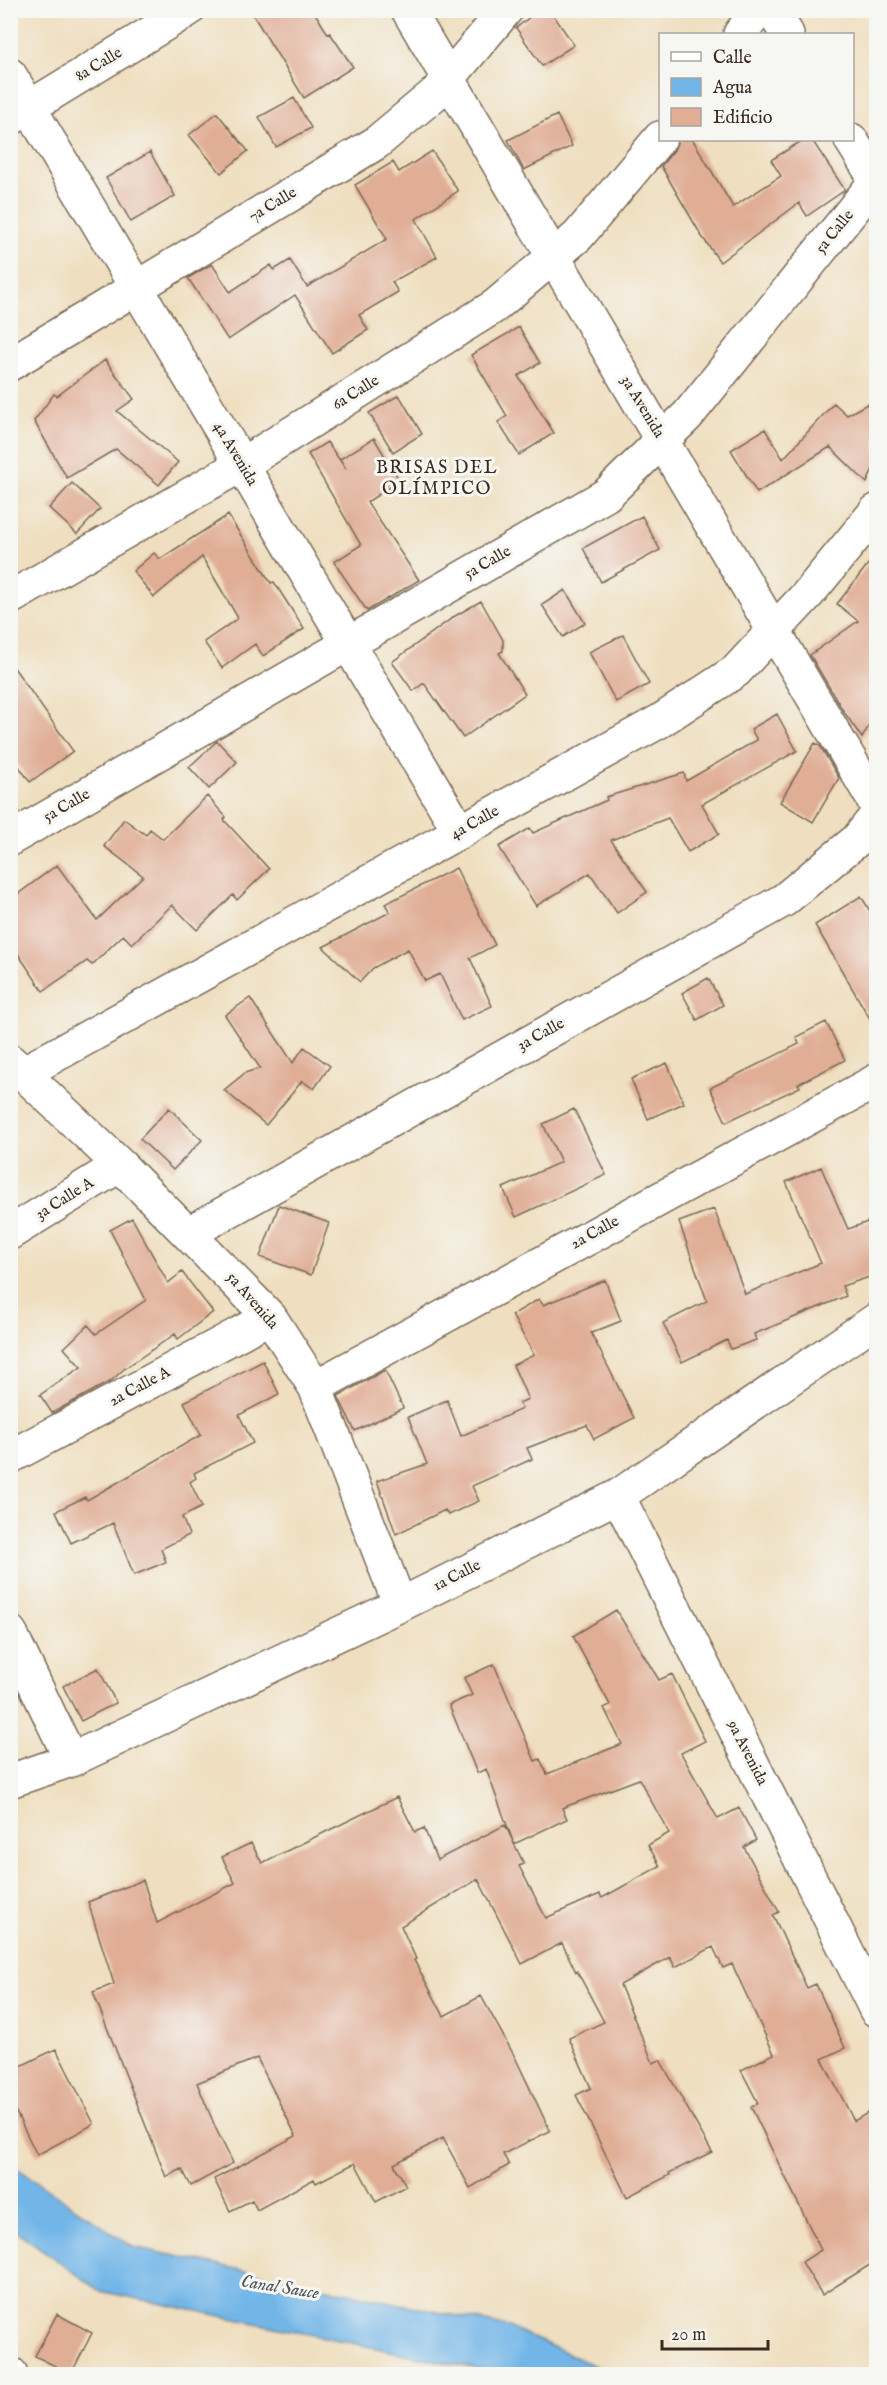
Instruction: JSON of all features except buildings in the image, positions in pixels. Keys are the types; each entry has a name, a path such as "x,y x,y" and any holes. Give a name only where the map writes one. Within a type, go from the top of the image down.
{"street":[{"name":"8a Calle","path":"20,113 188,10"},
{"name":"3a Avenida","path":"408,10 876,804"},
{"name":"7a Calle","path":"10,364 376,143 437,92 506,10"},
{"path":"741,33 759,10"},
{"path":"772,10 786,33"},
{"name":"4a Avenida","path":"10,75 20,113 136,288 460,832"},
{"name":"6a Calle","path":"10,598 241,465 495,306 578,236 659,139"},
{"path":"852,141 876,181"},
{"name":"5a Calle","path":"10,839 606,495 688,416 876,181"},
{"name":"4a Calle","path":"17,1067 460,832 660,721 736,670 808,594 876,511"},
{"name":"3a Calle","path":"189,1233 784,900 856,840 876,816"},
{"name":"5a Avenida","path":"17,1067 189,1233 270,1317 315,1387 400,1605"},
{"name":"2a Calle","path":"315,1387 876,1081"},
{"name":"3a Calle A","path":"10,1233 120,1165"},
{"name":"2a Calle A","path":"10,1457 270,1317"},
{"name":"1a Calle","path":"10,1781 71,1760 400,1605 618,1496 876,1320"},
{"name":"9a Avenida","path":"618,1496 876,2010"},
{"path":"10,1632 71,1760"}],"water":[{"name":"Canal Sauce","path":"11,2164 133,2247 509,2327 613,2374 501,2374 100,2291 11,2227"}],"district":[{"name":"BRISAS DEL OLÍMPICO","path":"437,478"}]}
